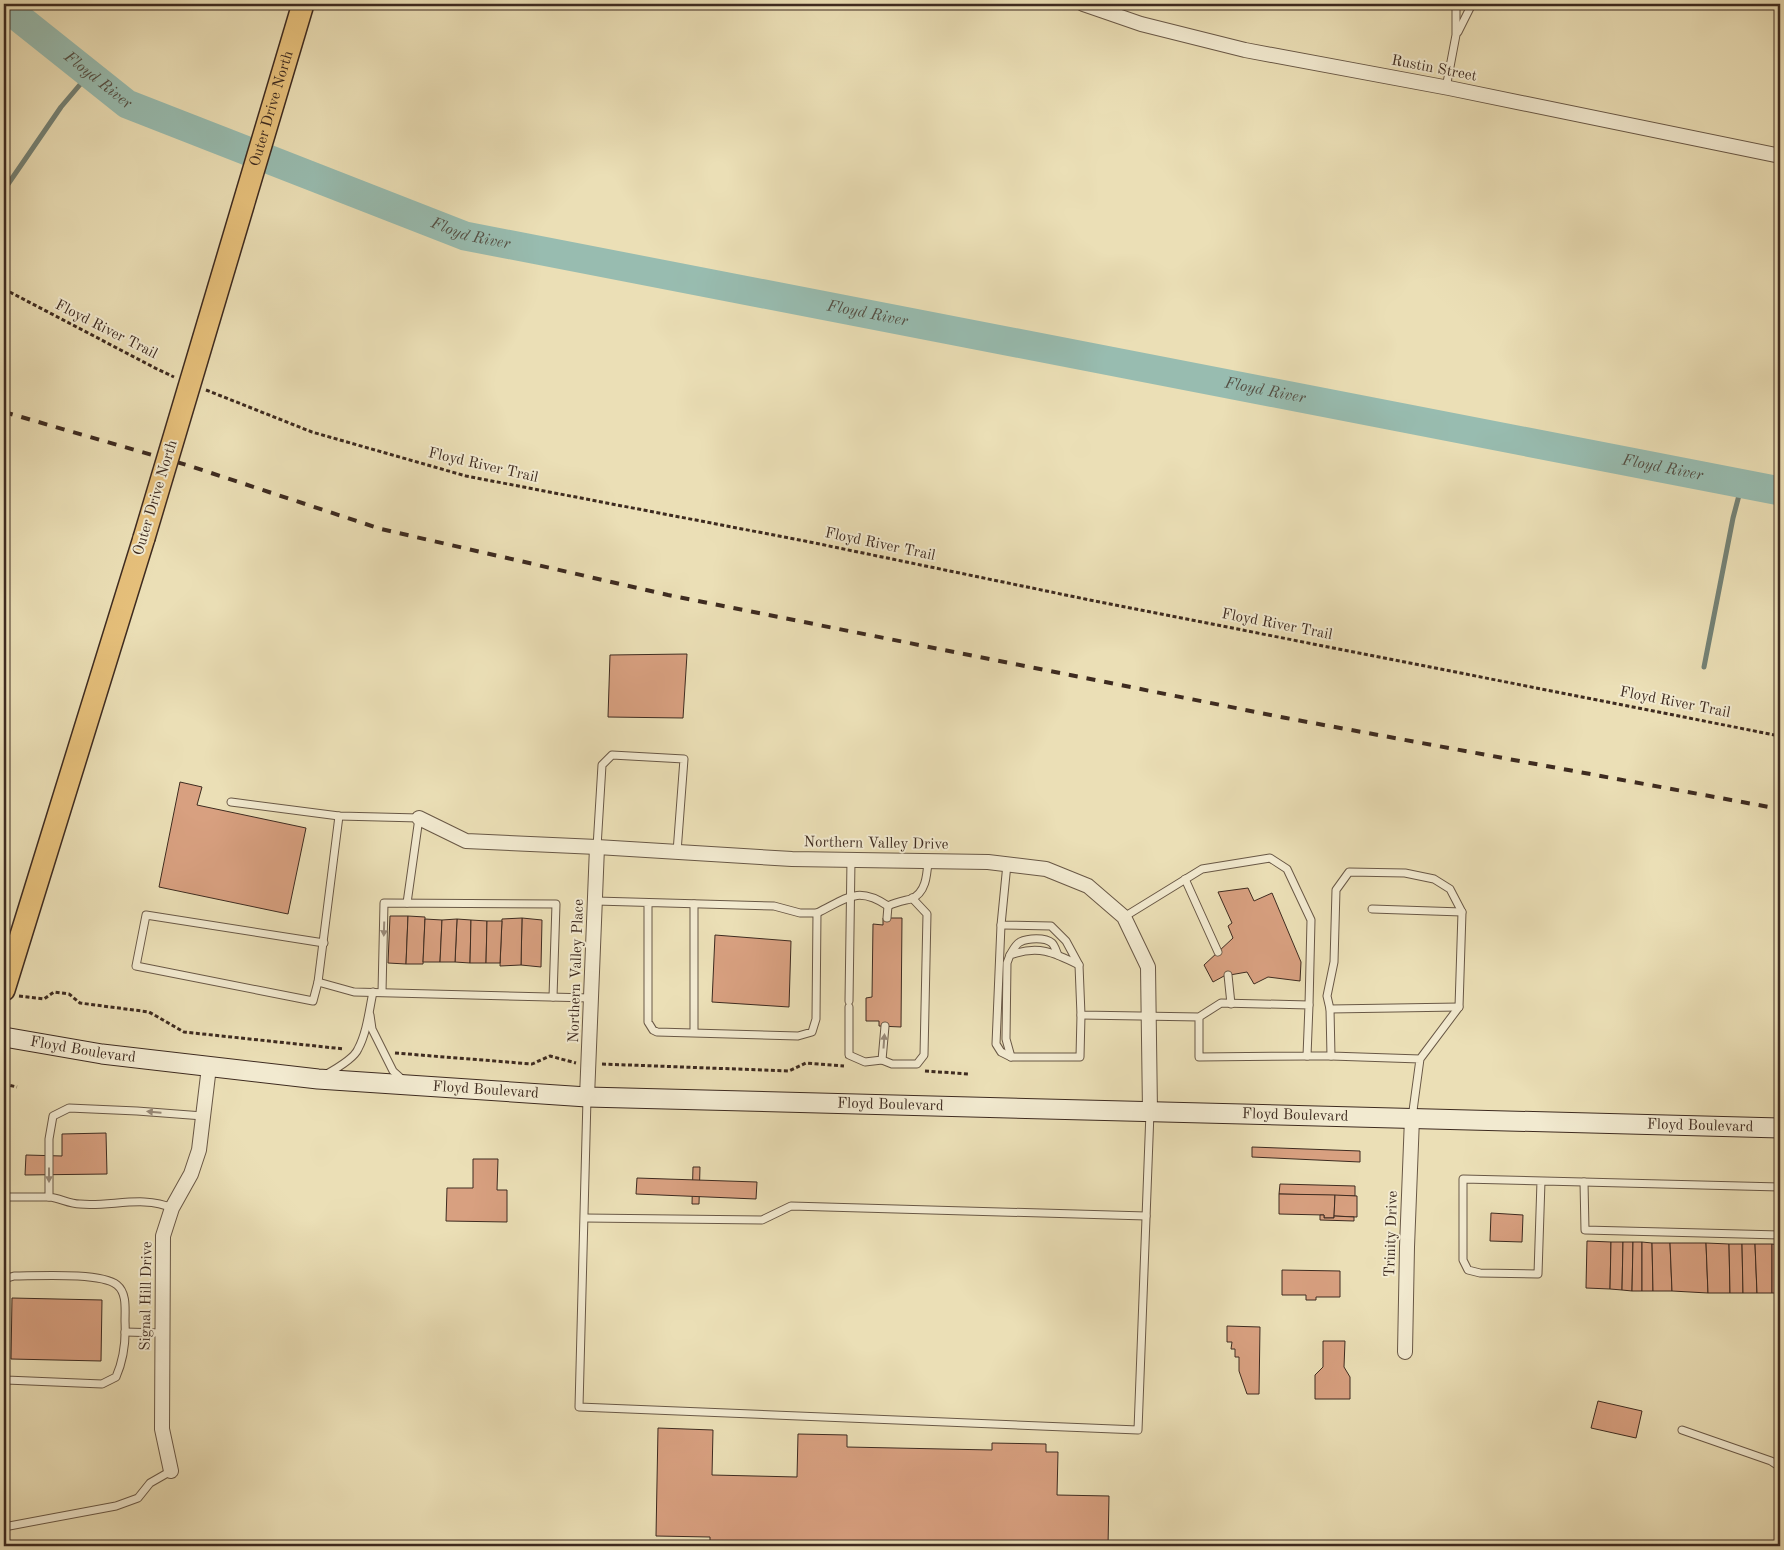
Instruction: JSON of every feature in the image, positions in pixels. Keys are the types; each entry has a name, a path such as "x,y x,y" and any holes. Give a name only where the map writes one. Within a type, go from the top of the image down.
{"main road":[{"name":"Outer Drive North","path":"8,993 303,4"},
{"name":"Floyd Boulevard","path":"4,1037 102,1054 318,1080 587,1097 1780,1128"}],"street":[{"name":"Rustin Street","path":"1083,4 1142,24 1245,50 1446,88 1780,156"},
{"name":"Northern Valley Drive","path":"419,818 466,841 792,859 988,862 1046,869 1088,886 1124,917 1148,967 1150,1111"},
{"name":"Northern Valley Place","path":"587,1097 597,847"},
{"name":"Signal Hill Drive","path":"171,1471 162,1429 163,1236 172,1208 191,1174 199,1150 209,1067"},
{"name":"Trinity Drive","path":"1406,1352 1407,1247 1412,1118"}],"lane":[{"path":"1446,88 1456,35 1456,4"},
{"path":"1456,35 1472,4"},
{"path":"597,847 602,765 612,755 684,759 677,852"},
{"path":"231,802 339,816 419,818 407,903"},
{"path":"324,943 146,915 136,966 313,1001 324,943 339,816"},
{"path":"1124,917 1202,869 1270,858 1287,869 1311,920 1307,1056"},
{"path":"851,860 849,1055 865,1062 882,1060 892,1064 918,1064 924,1055 927,914 912,898"},
{"path":"888,906 898,901 912,898 922,890 928,873 928,861"},
{"path":"1001,925 1051,926 1066,941 1079,965 1080,1057 1011,1057 1001,1052 996,1044 1001,925 1007,864"},
{"path":"1331,1056 1330,1009 1327,996 1334,962 1336,890 1349,872 1405,873 1434,880 1450,889 1462,912 1459,1007 1420,1059 1412,1118"},
{"path":"1185,879 1218,952"},
{"path":"596,902 774,906 800,913 817,913 850,896 870,896 888,906"},
{"path":"382,992 384,903 556,904 553,997"},
{"path":"648,903 648,1022 653,1030 657,1032 798,1036 812,1032 816,1019 817,913"},
{"path":"694,904 694,1032"},
{"path":"887,918 888,906"},
{"path":"1372,909 1462,912"},
{"path":"1011,1057 1006,1039 1007,964 1010,955 1014,947 1020,942 1035,939 1045,939 1053,944 1058,954"},
{"path":"1010,955 1025,950 1041,951 1058,954 1079,965"},
{"path":"1228,975 1231,1004"},
{"path":"318,982 354,992 592,998"},
{"path":"318,1080 339,1067 358,1050 373,992"},
{"path":"1081,1015 1198,1017 1222,1003 1308,1005"},
{"path":"1330,1009 1459,1007"},
{"path":"369,1010 372,1029 393,1071 411,1086"},
{"path":"1198,1017 1199,1057 1331,1056 1420,1059"},
{"path":"882,1060 885,1026"},
{"path":"587,1097 579,1407 1138,1430 1150,1111"},
{"path":"49,1197 49,1140 54,1116 69,1108 137,1110 203,1116"},
{"path":"1541,1181 1538,1274 1480,1273 1468,1270 1463,1260 1463,1178 1780,1187"},
{"path":"1584,1182 1585,1230 1780,1235"},
{"path":"4,1197 60,1198 78,1204 160,1202 172,1208"},
{"path":"584,1218 762,1220 791,1206 1146,1216"},
{"path":"4,1279 14,1276 102,1278 118,1285 125,1299 126,1332 123,1362 116,1377 102,1384 6,1380 4,1378"},
{"path":"126,1332 162,1333"},
{"path":"1682,1430 1780,1467"},
{"path":"4,1527 116,1506 138,1498 150,1483 171,1471"}],"path":[{"name":"Floyd River Trail","path":"4,289 157,369 181,379"},
{"name":"Floyd River Trail","path":"204,389 312,432 466,476 805,541 1084,599 1780,736"},
{"path":"8,993 44,1000 54,992 69,994 80,1003 149,1012 184,1032 350,1050"},
{"path":"392,1053 532,1064 550,1056 574,1063"},
{"path":"615,1065 789,1071 806,1063 846,1066"},
{"path":"922,1071 969,1074"},
{"path":"4,1084 16,1087"}],"building":[{"path":"687,654 683,718 608,717 610,655"},
{"path":"180,782 202,787 197,805 306,828 288,914 159,887"},
{"path":"1248,888 1254,901 1272,893 1301,962 1300,981 1268,977 1254,984 1247,972 1224,976 1213,982 1204,965 1233,938 1228,926 1232,923 1218,892"},
{"path":"390,916 408,916 406,964 388,963"},
{"path":"408,916 425,917 423,964 406,964"},
{"path":"522,918 542,920 541,967 521,965"},
{"path":"522,918 521,965 500,966 502,919"},
{"path":"883,918 902,918 901,1027 879,1026 879,1021 866,1021 866,998 872,997 873,924 883,925"},
{"path":"425,919 442,920 440,962 423,962"},
{"path":"457,919 471,920 470,963 455,962"},
{"path":"457,919 455,962 440,962 442,920"},
{"path":"471,920 487,921 486,963 470,963"},
{"path":"487,921 502,921 500,963 486,963"},
{"path":"715,935 791,941 789,1007 712,1002"},
{"path":"106,1133 107,1174 25,1175 26,1155 62,1156 62,1134"},
{"path":"1252,1147 1360,1151 1360,1162 1252,1157"},
{"path":"473,1159 498,1159 497,1190 507,1190 507,1222 446,1221 447,1188 473,1188"},
{"path":"693,1167 700,1167 699,1204 692,1204"},
{"path":"637,1178 757,1182 756,1199 636,1194"},
{"path":"1280,1184 1355,1186 1355,1196 1279,1194"},
{"path":"1279,1194 1335,1195 1334,1218 1324,1218 1324,1215 1279,1214"},
{"path":"1335,1195 1357,1196 1357,1217 1334,1216"},
{"path":"1491,1213 1523,1215 1522,1242 1490,1241"},
{"path":"1320,1215 1324,1215 1324,1218 1334,1218 1334,1216 1354,1217 1354,1221 1320,1220"},
{"path":"1587,1241 1611,1242 1610,1289 1586,1288"},
{"path":"1611,1242 1623,1242 1622,1290 1610,1289"},
{"path":"1623,1242 1633,1242 1632,1291 1622,1290"},
{"path":"1633,1242 1642,1242 1642,1291 1632,1291"},
{"path":"1642,1242 1652,1243 1653,1291 1642,1291"},
{"path":"1652,1243 1670,1243 1672,1291 1653,1291"},
{"path":"1670,1243 1706,1243 1708,1293 1672,1291"},
{"path":"1706,1243 1729,1244 1730,1293 1708,1293"},
{"path":"1729,1244 1742,1244 1743,1293 1730,1293"},
{"path":"1742,1244 1755,1244 1757,1293 1743,1293"},
{"path":"1755,1244 1772,1244 1772,1293 1757,1293"},
{"path":"1772,1244 1780,1245 1780,1293 1772,1293"},
{"path":"1282,1270 1340,1271 1340,1297 1316,1297 1316,1300 1306,1300 1306,1295 1282,1295"},
{"path":"12,1298 102,1300 101,1361 11,1359"},
{"path":"1227,1326 1260,1327 1259,1394 1247,1394 1239,1371 1239,1357 1235,1357 1235,1349 1231,1349 1232,1342 1227,1342"},
{"path":"1323,1341 1345,1341 1344,1367 1350,1377 1350,1399 1315,1399 1315,1375 1323,1367"},
{"path":"1598,1401 1642,1411 1636,1438 1591,1428"},
{"path":"658,1428 713,1430 712,1475 797,1477 798,1434 847,1435 847,1447 992,1450 992,1443 1046,1444 1046,1452 1058,1452 1057,1495 1109,1496 1108,1546 710,1546 710,1537 656,1536"}],"waterway":[{"name":"Floyd River","path":"4,6 127,104 465,236 1780,491"},
{"path":"4,190 61,107 89,74"},
{"path":"1704,667 1733,518 1742,484"}],"railway":[{"path":"4,412 190,466 381,529 668,595 1286,718 1780,809"}]}
